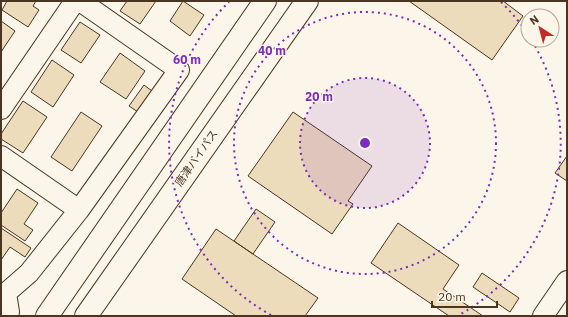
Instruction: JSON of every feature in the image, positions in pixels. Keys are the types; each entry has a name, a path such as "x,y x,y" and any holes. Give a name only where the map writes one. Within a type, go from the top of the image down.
{"highway":[{"path":"48,316 265,1"},
{"name":"唐津バイパス","path":"86,316 307,1"}],"street":[{"path":"1,109 75,1"},
{"path":"7,313 6,293 29,273 78,210 178,70 80,1"},
{"path":"1,156 78,210"},
{"path":"543,316 567,281"}],"building":[{"path":"7,1 36,1 33,6 39,10 28,27 2,10"},
{"path":"127,1 156,1 140,24 120,11"},
{"path":"183,1 204,15 190,36 170,21"},
{"path":"409,1 503,1 520,14 520,20 492,60"},
{"path":"1,21 15,31 1,52"},
{"path":"80,22 100,35 81,63 61,50"},
{"path":"120,53 145,71 126,99 100,82"},
{"path":"52,60 74,75 53,107 31,92"},
{"path":"144,85 152,91 138,112 129,106"},
{"path":"23,101 47,117 23,153 1,139 1,134"},
{"path":"81,112 102,126 72,171 51,157"},
{"path":"293,112 372,166 348,201 353,204 332,234 248,176"},
{"path":"567,156 567,181 555,173"},
{"path":"17,189 38,203 24,224 33,230 25,241 1,225 1,213"},
{"path":"256,209 275,222 253,254 234,241"},
{"path":"398,223 459,265 443,289 483,316 449,316 371,263"},
{"path":"1,228 31,248 25,257 10,247 1,260"},
{"path":"216,229 318,298 305,316 236,316 182,279"},
{"path":"482,273 519,298 510,312 473,287"}]}
